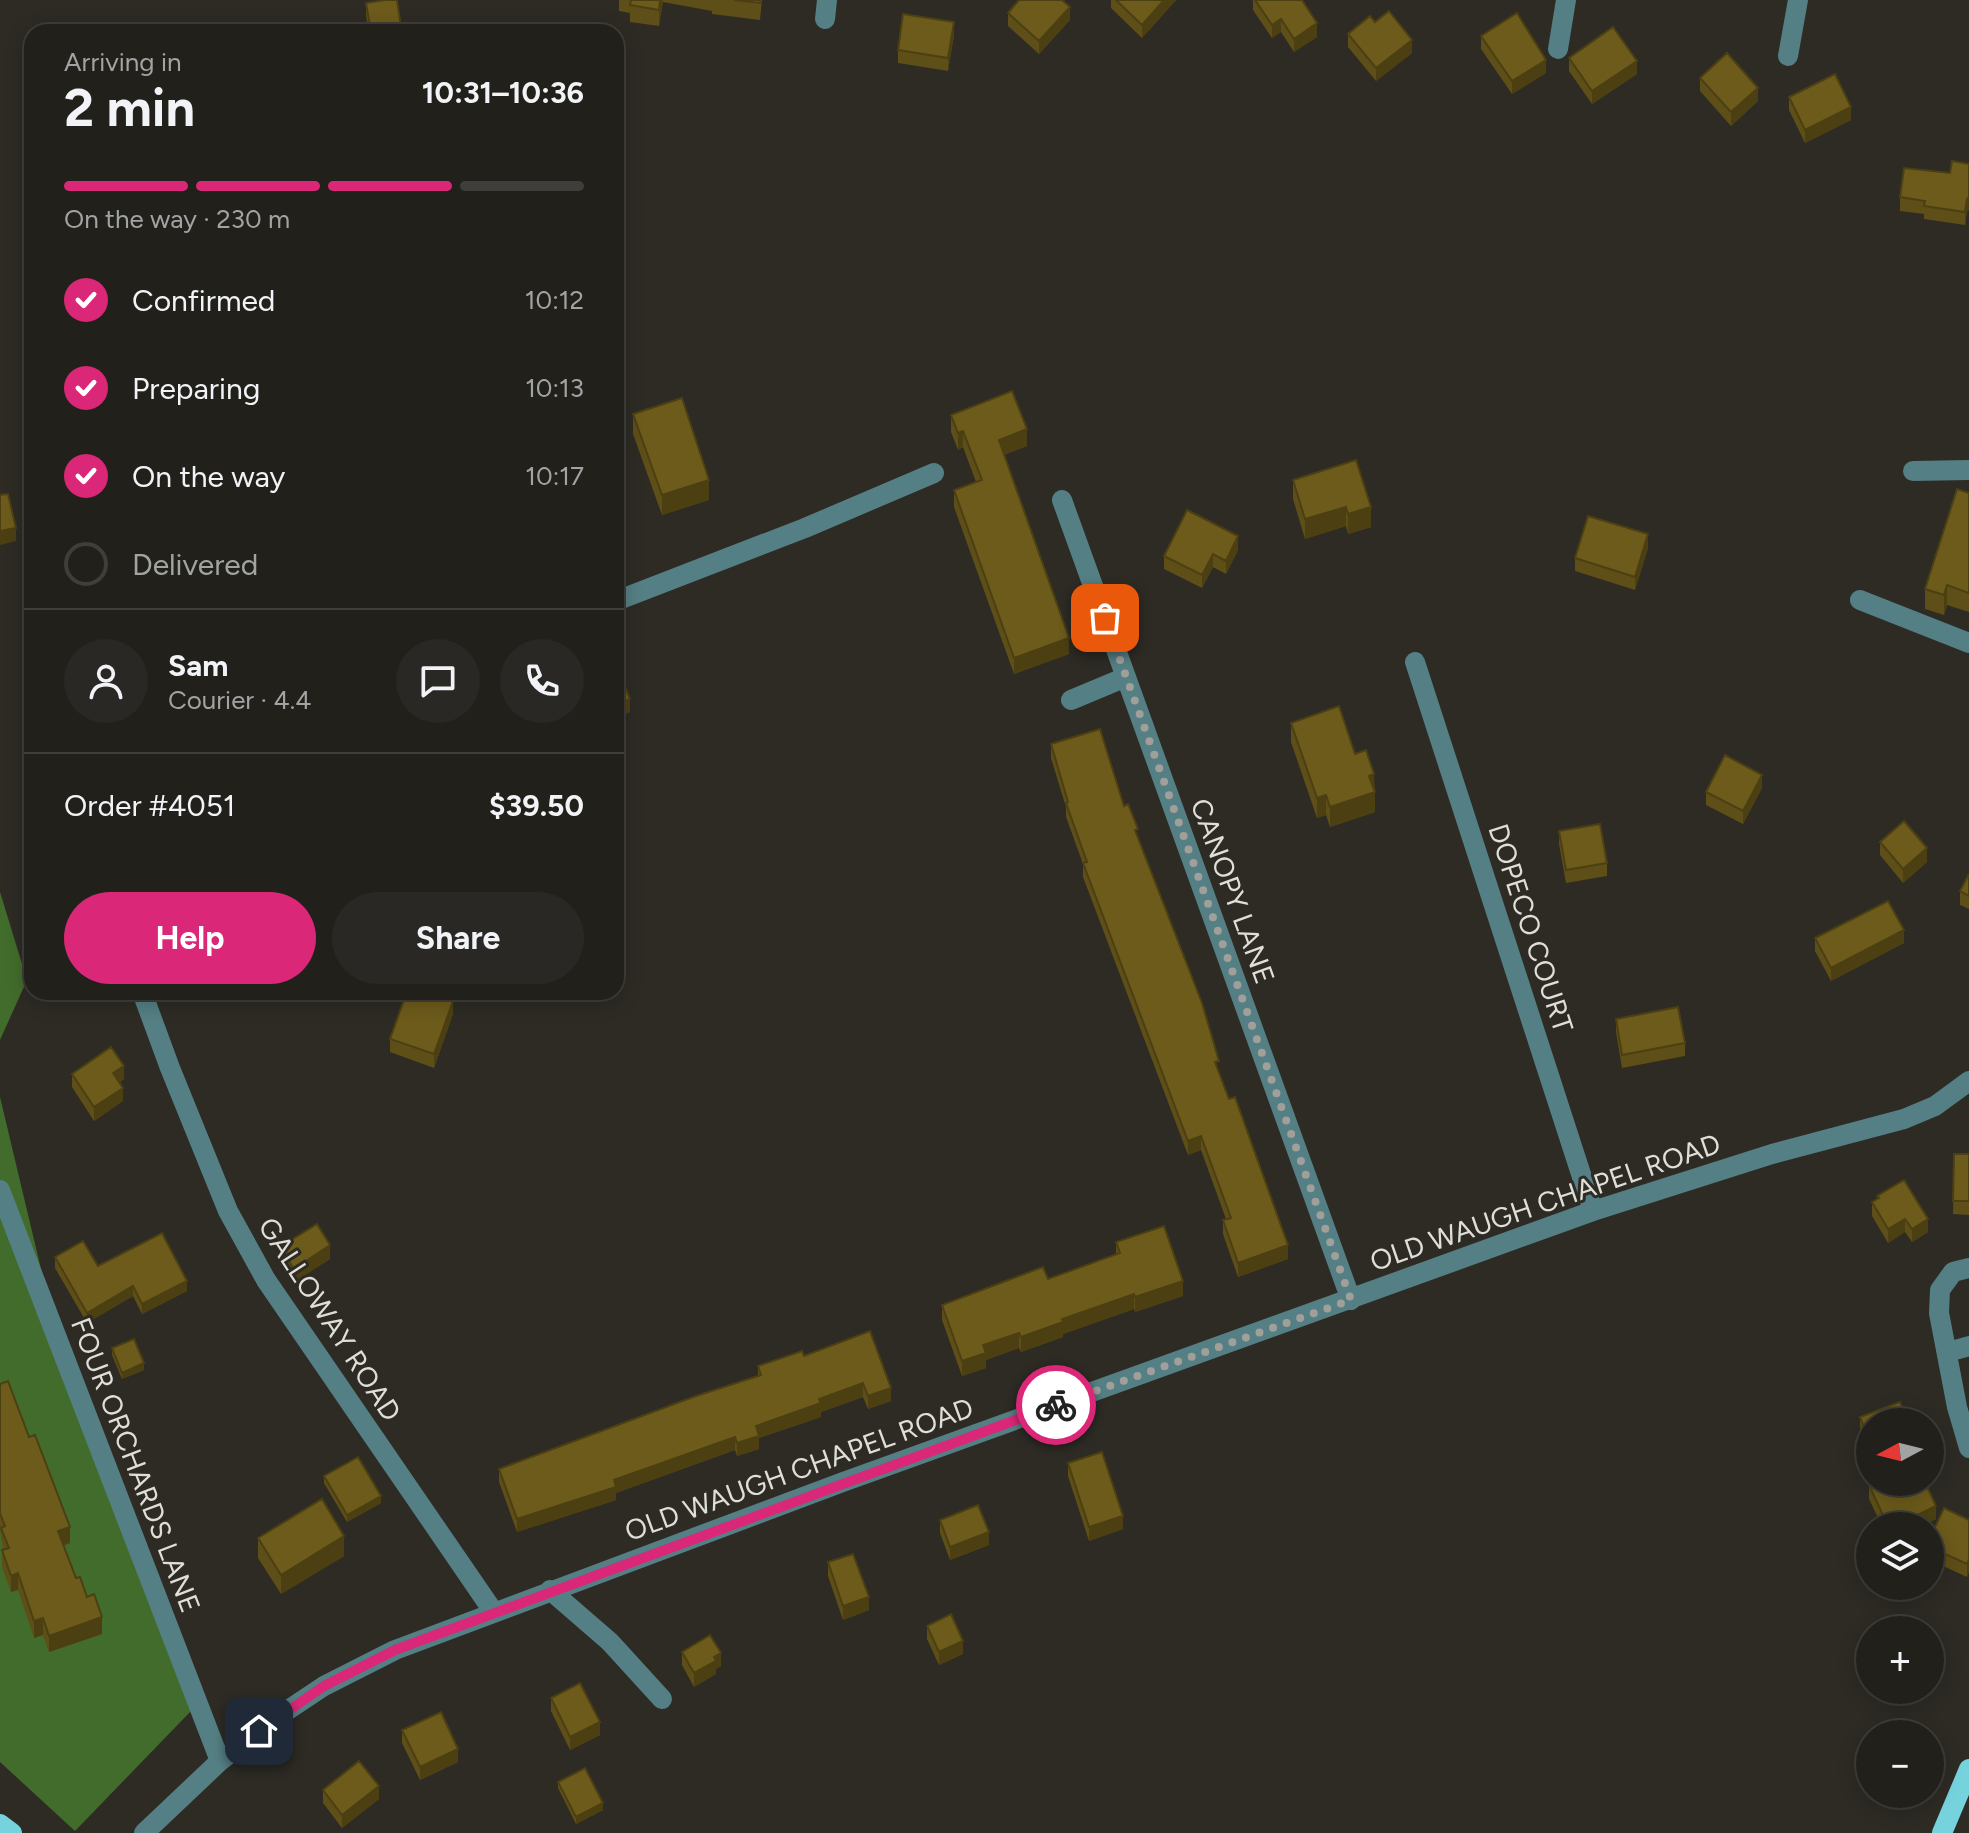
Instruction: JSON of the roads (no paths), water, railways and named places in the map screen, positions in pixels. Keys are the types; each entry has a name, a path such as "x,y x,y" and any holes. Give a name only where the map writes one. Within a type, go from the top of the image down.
{"main road":[{"path":"1942,1833 1969,1769"},
{"path":"0,1824 12,1833"}],"street":[{"path":"1558,49 1566,0"},
{"path":"1788,56 1798,0"},
{"path":"1913,471 1969,470"},
{"path":"625,598 855,508 934,473"},
{"name":"CANOPY LANE","path":"1062,500 1351,1300"},
{"path":"1860,600 1969,643"},
{"name":"DOPECO COURT","path":"1415,662 1593,1211"},
{"path":"1071,700 1126,677"},
{"name":"GALLOWAY ROAD","path":"145,1000 228,1211 266,1280 493,1611"},
{"name":"OLD WAUGH CHAPEL ROAD","path":"144,1833 220,1761 279,1716 324,1686 395,1650 970,1435 1593,1211 1772,1154 1904,1119 1935,1106 1969,1081"},
{"name":"FOUR ORCHARDS LANE","path":"0,1190 220,1761"},
{"path":"1969,1268 1953,1272 1940,1290 1939,1313 1957,1407 1969,1448"},
{"path":"1948,1352 1969,1346"},
{"path":"550,1590 610,1642 662,1699"}]}
